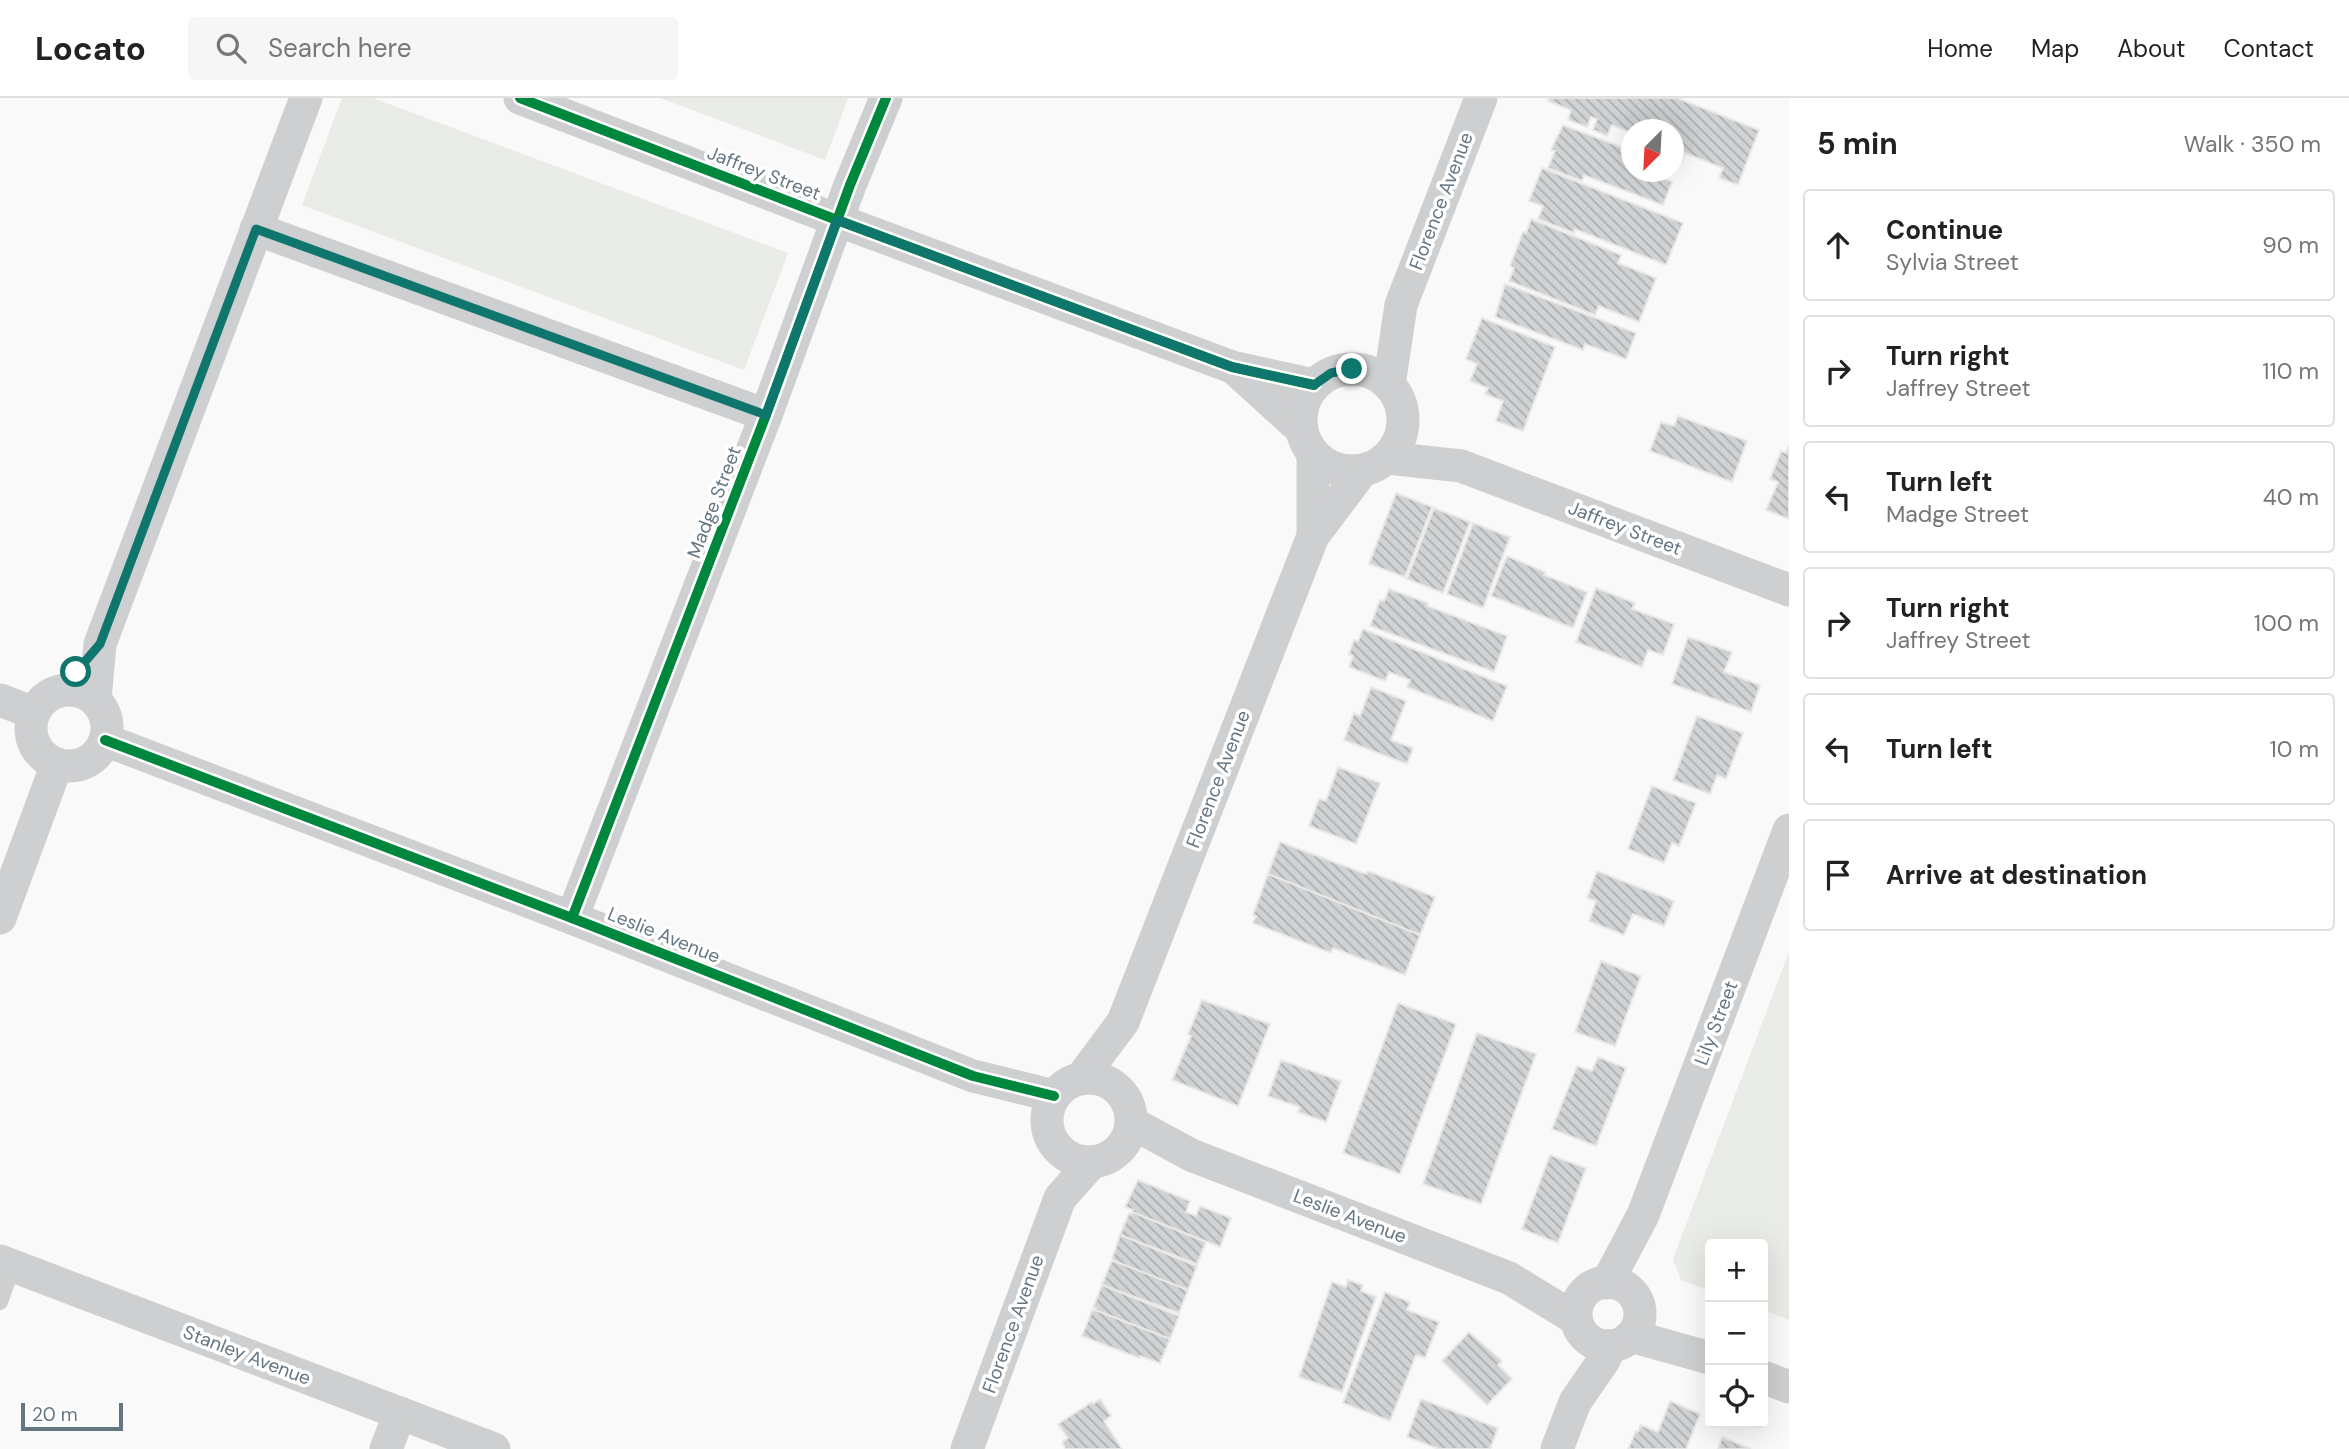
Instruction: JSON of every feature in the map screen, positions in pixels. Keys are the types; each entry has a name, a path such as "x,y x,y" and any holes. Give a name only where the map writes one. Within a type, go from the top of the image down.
{"street":[{"path":"95,699 73,690 50,695 40,702 30,725 37,749 57,764 68,766 91,759 100,751 105,740 106,719 95,699 100,644 306,98"},
{"name":"Jaffrey Street","path":"520,98 1232,367 1314,385"},
{"name":"Madge Street","path":"572,918 766,415 837,220 886,98"},
{"name":"Florence Avenue","path":"1390,385 1401,305 1481,98"},
{"path":"256,229 766,415"},
{"name":"Florence Avenue","path":"1352,369 1401,305"},
{"name":"Jaffrey Street","path":"1232,367 1307,442"},
{"path":"1352,369 1373,373 1390,385 1399,401 1404,420 1399,440 1375,464 1336,470 1307,442 1302,405 1314,385 1331,373 1352,369"},
{"name":"Jaffrey Street","path":"1404,420 1461,466 1789,590"},
{"name":"Florence Avenue","path":"1307,442 1312,536"},
{"name":"Jaffrey Street","path":"1375,464 1461,466"},
{"name":"Florence Avenue","path":"1082,1077 1123,1022 1312,536 1375,464"},
{"path":"61,691 100,644"},
{"path":"0,700 34,713"},
{"name":"Leslie Avenue","path":"105,740 572,918 973,1076 1054,1096"},
{"path":"0,918 57,764"},
{"name":"Lily Street","path":"1558,1449 1575,1402 1604,1360 1608,1315 1643,1215 1789,830"},
{"name":"Florence Avenue","path":"1120,1091 1123,1022"},
{"name":"Leslie Avenue","path":"973,1076 1052,1139"},
{"path":"1082,1077 1103,1079 1120,1091 1129,1106 1132,1123 1127,1140 1103,1158 1073,1160 1052,1139 1047,1112 1054,1096 1066,1084 1082,1077"},
{"name":"Leslie Avenue","path":"1132,1123 1191,1155 1608,1315 1705,1356"},
{"name":"Florence Avenue","path":"1052,1139 1060,1198"},
{"name":"Leslie Avenue","path":"1103,1158 1191,1155"},
{"name":"Florence Avenue","path":"967,1449 1060,1198 1103,1158"},
{"name":"Stanley Avenue","path":"6,1263 494,1449"},
{"path":"1768,1379 1789,1387"},
{"path":"386,1449 400,1413"}],"lane":[{"path":"0,1302 6,1263"}],"shaded area":[{"path":"342,98 373,98 788,253 744,370 302,205"},
{"path":"660,98 848,98 825,160"},
{"path":"1789,952 1789,1320 1768,1312 1768,1239 1705,1239 1705,1289 1681,1280 1673,1259"}],"building":[{"path":"1550,98 1677,98 1759,130 1738,185 1719,178 1723,168 1685,153 1684,156 1684,119 1621,119 1621,129 1612,125 1607,136 1593,130 1597,119 1591,117 1587,127 1568,120 1571,110 1548,101"},
{"path":"1563,125 1621,147 1621,182 1672,182 1663,205 1584,175 1582,181 1548,168 1555,151 1551,150"},
{"path":"1542,168 1683,223 1666,265 1575,229 1574,233 1538,219 1543,206 1529,201"},
{"path":"1531,219 1621,255 1618,263 1656,278 1639,322 1599,306 1595,315 1509,281 1514,268 1510,266"},
{"path":"1505,284 1636,333 1626,359 1585,344 1583,350 1495,317"},
{"path":"1482,318 1555,347 1523,431 1496,421 1503,401 1485,394 1488,388 1470,381 1477,364 1466,359"},
{"path":"1678,416 1747,441 1732,482 1650,451 1661,422 1674,426"},
{"path":"1789,446 1789,519 1766,510 1778,482 1770,479 1781,451 1786,453"},
{"path":"1396,493 1432,507 1405,577 1369,564"},
{"path":"1434,508 1470,522 1443,593 1407,579"},
{"path":"1473,523 1510,537 1483,608 1447,594"},
{"path":"1507,556 1545,572 1544,575 1587,592 1573,628 1491,596"},
{"path":"1596,588 1635,603 1632,609 1674,624 1663,655 1648,650 1642,667 1576,642"},
{"path":"1389,589 1507,636 1494,672 1370,626 1380,600 1384,601"},
{"path":"1363,629 1507,686 1493,721 1407,687 1410,680 1389,672 1385,681 1349,667 1353,656 1349,654 1354,640 1358,641"},
{"path":"1688,637 1732,652 1724,672 1760,685 1751,712 1672,684"},
{"path":"1371,687 1406,701 1391,740 1413,748 1407,764 1344,740 1354,713 1360,716"},
{"path":"1697,716 1743,733 1726,779 1717,775 1710,794 1673,780"},
{"path":"1338,767 1380,783 1356,844 1309,826 1319,799 1326,801"},
{"path":"1652,786 1696,803 1679,846 1672,843 1664,863 1628,849"},
{"path":"1280,842 1435,897 1420,935 1268,874"},
{"path":"1597,871 1674,901 1664,926 1633,914 1624,935 1589,921 1596,901 1587,898"},
{"path":"1268,874 1420,935 1405,975 1333,948 1331,953 1253,923 1256,916 1253,915"},
{"path":"1601,961 1641,976 1615,1046 1575,1032"},
{"path":"1202,1000 1270,1024 1238,1106 1172,1080 1191,1036 1188,1034"},
{"path":"1398,1003 1456,1024 1400,1174 1343,1153"},
{"path":"1477,1033 1536,1054 1481,1204 1423,1184"},
{"path":"1598,1057 1626,1068 1596,1146 1552,1129 1577,1066 1592,1071"},
{"path":"1281,1060 1341,1081 1326,1122 1298,1112 1300,1107 1268,1096"},
{"path":"1550,1155 1586,1168 1558,1243 1522,1229"},
{"path":"1138,1180 1190,1201 1186,1212 1196,1216 1200,1206 1231,1218 1220,1247 1125,1207"},
{"path":"1129,1213 1206,1242 1197,1264 1120,1235"},
{"path":"1120,1235 1197,1266 1188,1290 1114,1261 1112,1259"},
{"path":"1111,1262 1188,1290 1179,1313 1102,1285"},
{"path":"1348,1280 1363,1285 1361,1291 1376,1297 1342,1392 1299,1377 1332,1282 1346,1287"},
{"path":"1102,1285 1179,1316 1170,1339 1095,1310 1096,1308 1093,1308"},
{"path":"1385,1292 1410,1302 1407,1310 1439,1322 1425,1358 1416,1355 1390,1421 1343,1403"},
{"path":"1092,1311 1170,1339 1160,1363 1140,1356 1139,1358 1082,1336"},
{"path":"1469,1332 1502,1361 1498,1365 1512,1379 1487,1405 1442,1361"},
{"path":"1100,1399 1111,1416 1104,1421 1122,1449 1066,1449 1062,1442 1068,1438 1058,1424"},
{"path":"1421,1399 1498,1428 1490,1449 1439,1449 1407,1437"},
{"path":"1670,1401 1700,1414 1686,1449 1628,1449 1641,1425 1658,1432"},
{"path":"1722,1437 1751,1449 1718,1449"}],"cycle path":[{"path":"520,98 1232,367 1314,385"},
{"path":"572,918 766,415 850,185 886,98"},
{"path":"105,740 572,918 973,1076 1054,1096"}],"route":[{"path":"76,672 100,644 256,229 766,415 837,220 1232,367 1314,385 1331,373 1352,369"}]}
